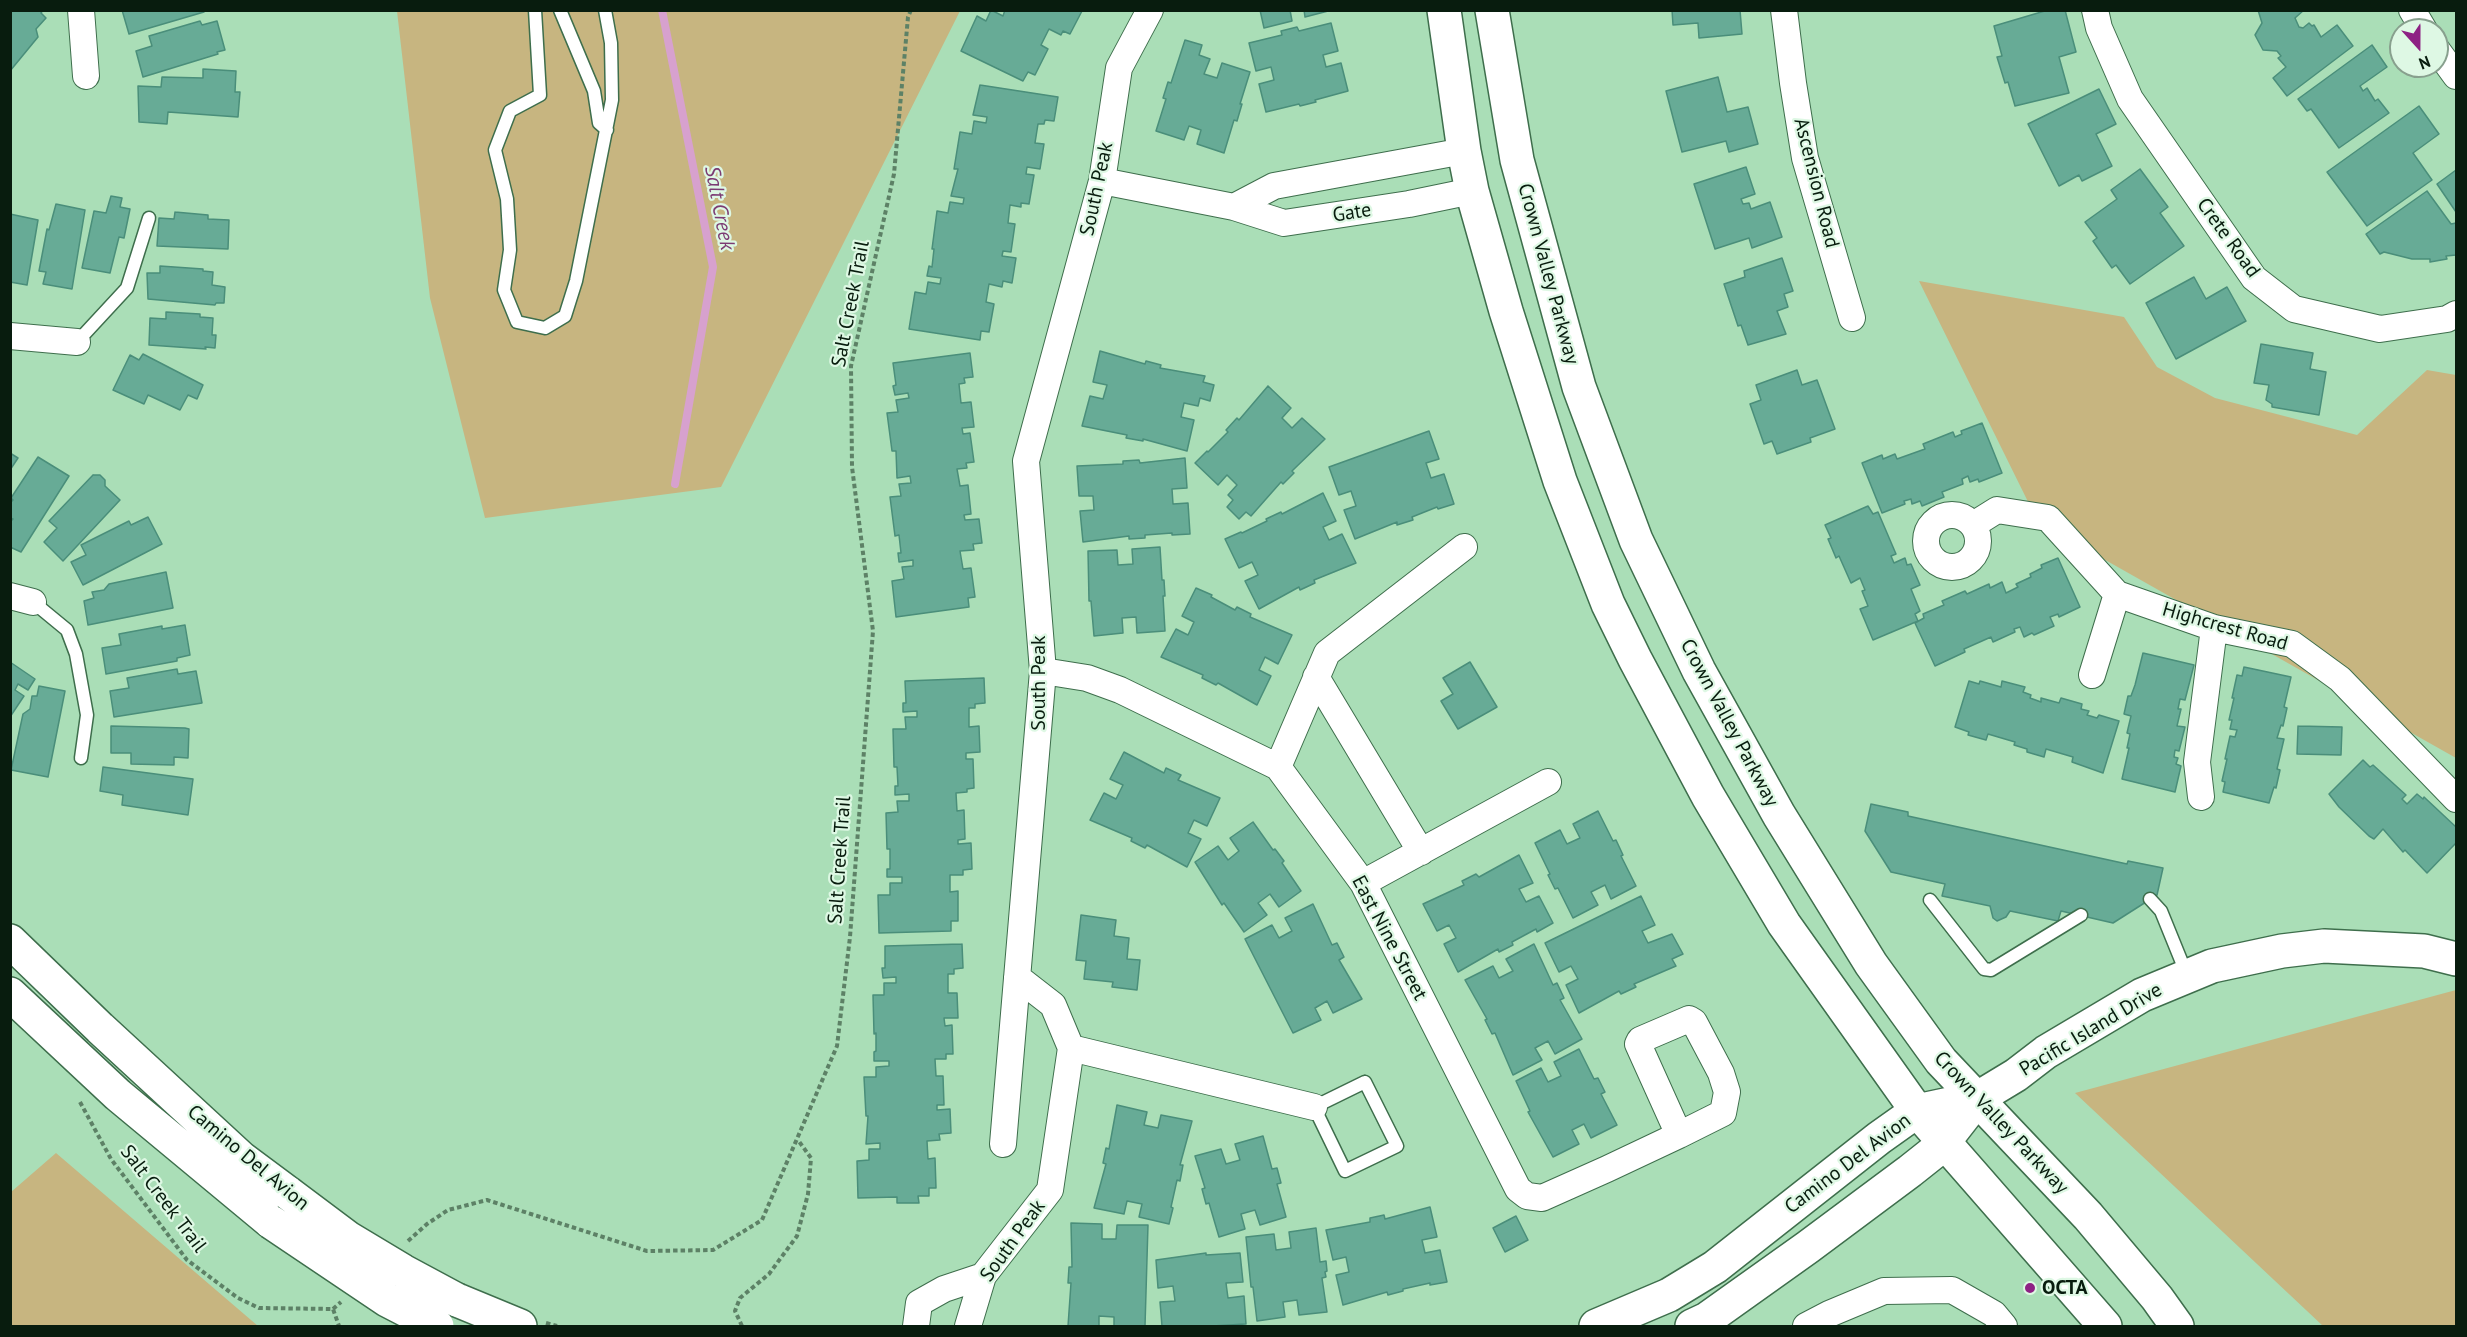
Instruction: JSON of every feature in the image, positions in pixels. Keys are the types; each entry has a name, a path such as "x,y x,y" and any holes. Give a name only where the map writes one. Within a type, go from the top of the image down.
{"main road":[{"path":"1444,10 1472,191 1506,311 1560,481 1608,604 1630,650 1708,796 1784,924 1917,1111 2105,1326"},
{"name":"Crown Valley Parkway","path":"1492,10 1517,160 1579,387 1636,540 1699,671 1779,815 1871,964 1941,1061 2088,1216 2157,1298 2177,1326"},
{"name":"Camino Del Avion","path":"10,941 241,1158 348,1238 457,1300 520,1326"},
{"name":"Pacific Island Drive","path":"1978,1098 2016,1075 2046,1052 2142,995 2212,966 2282,951 2324,946 2424,951 2457,959"},
{"name":"Camino Del Avion","path":"10,994 118,1095 271,1222 336,1268 387,1300 437,1326"},
{"path":"1692,1326 1707,1319 1910,1171 1944,1142 1978,1098"},
{"name":"Camino Del Avion","path":"1596,1326 1669,1295 1715,1267 1879,1138 1917,1111 1978,1098"}],"street":[{"path":"81,10 86,76"},
{"name":"South Peak","path":"1003,1144 1043,671 1026,461 1102,181 1119,68 1150,10"},
{"name":"Ascension Road","path":"1784,10 1792,83 1805,158 1852,318"},
{"name":"Crete Road","path":"2096,10 2099,27 2130,99 2254,278 2294,309 2380,329 2447,319 2457,314"},
{"name":"Gate","path":"1234,207 1274,186 1464,151"},
{"path":"1320,177 1328,217"},
{"name":"Gate","path":"1102,181 1234,207 1284,224 1409,204 1472,191"},
{"path":"10,336 77,342"},
{"name":"Highcrest Road","path":"1973,525 1997,510 2048,518 2117,594 2214,628 2292,644 2340,679 2457,799"},
{"path":"1278,767 1327,653 1464,547"},
{"path":"2092,675 2117,594"},
{"path":"2201,797 2197,762 2214,628"},
{"name":"East Nine Street","path":"1043,671 1087,678 1120,690 1278,767 1363,883 1518,1189 1527,1196 1542,1198 1679,1135"},
{"path":"1316,677 1421,852"},
{"path":"1363,883 1548,782"},
{"path":"1017,977 1053,1005 1071,1048 1314,1107"},
{"name":"South Peak","path":"968,1326 983,1276 1050,1190 1071,1048"},
{"path":"916,1326 919,1303 944,1289 983,1276"},
{"path":"1806,1326 1884,1291 1952,1290 1994,1314 2004,1326"}],"lane":[{"path":"535,10 540,95 510,111 495,150 507,199 510,250 504,290 517,322 545,328 565,316 576,281 607,130 612,100 611,43 605,10"},
{"path":"560,10 594,91 599,123 607,130"},
{"path":"77,342 127,288 149,218"},
{"path":"22,599 67,630 76,654 87,716 81,758"},
{"path":"2150,899 2161,911 2188,976"},
{"path":"1930,900 1984,969 1991,970 2081,915"},
{"path":"1365,1082 1397,1146 1345,1171 1314,1107 1365,1082"}],"path":[{"name":"Salt Creek Trail","path":"401,1247 427,1224 448,1210 487,1200 647,1251 713,1250 762,1220 837,1046 850,937 873,631 852,467 851,366 894,174 908,17 911,10"},
{"name":"Salt Creek Trail","path":"77,1099 111,1158 187,1260 238,1298 259,1308 333,1309"},
{"path":"742,1326 735,1311 740,1298 769,1274 797,1236 808,1194 811,1158 798,1140"},
{"path":"339,1326 333,1309 342,1302"}],"shaded area":[{"path":"397,11 960,11 721,487 485,518 430,298"},
{"path":"1919,281 2124,317 2157,367 2215,398 2357,435 2427,370 2456,375 2456,758 2038,522"},
{"path":"2456,990 2456,1326 2323,1326 2075,1093"},
{"path":"56,1153 258,1326 11,1326 11,1192"}],"building":[{"path":"11,10 43,10 41,13 46,18 36,29 38,37 10,71"},
{"path":"122,10 203,10 204,12 129,34"},
{"path":"991,10 1003,16 1005,10 1082,11 1070,34 1063,31 1061,35 1049,29 1041,45 1048,49 1035,75 1028,72 1023,81 961,51 977,16 986,21"},
{"path":"1260,10 1290,10 1292,21 1264,28"},
{"path":"1304,10 1332,10 1305,17"},
{"path":"1672,10 1740,10 1742,34 1699,38 1698,23 1673,25"},
{"path":"2048,10 2065,10 2076,52 2059,57 2069,93 2015,106 1997,57 2002,56 1994,26"},
{"path":"2258,10 2304,10 2295,18 2299,27 2303,28 2309,23 2314,25 2321,37 2337,25 2353,46 2287,96 2273,78 2286,67 2278,58 2281,56 2277,51 2263,50 2255,35 2262,23"},
{"path":"200,21 202,25 217,21 225,50 143,77 136,51 152,46 149,36"},
{"path":"1331,23 1338,51 1323,55 1326,67 1341,63 1348,91 1315,100 1316,102 1266,112 1259,84 1274,80 1271,67 1256,71 1249,43 1282,35 1281,31 1297,27 1299,31"},
{"path":"1185,40 1202,45 1199,55 1210,59 1204,74 1217,78 1222,63 1250,72 1237,121 1234,120 1224,153 1197,144 1201,130 1189,126 1184,140 1156,131 1166,99 1163,98 1168,82 1171,83"},
{"path":"2372,45 2387,67 2360,86 2363,91 2367,88 2375,101 2378,99 2389,113 2339,148 2311,109 2307,111 2298,99"},
{"path":"203,69 236,71 235,92 240,92 238,117 168,112 167,124 139,122 138,86 161,87 162,77 203,78"},
{"path":"1718,77 1727,112 1748,107 1758,144 1729,152 1726,141 1682,152 1666,91"},
{"path":"980,85 1058,97 1054,121 1045,120 1044,124 1038,124 1035,143 1044,144 1040,169 1027,167 1026,174 1034,175 1029,204 1021,203 1021,207 1010,205 1008,223 1015,224 1011,252 1003,251 1002,256 1016,258 1012,283 1003,281 1002,287 989,284 986,302 994,304 989,332 981,331 980,340 909,329 915,292 926,294 928,282 940,284 941,278 927,276 929,266 932,267 937,211 948,213 950,202 963,204 964,198 951,196 958,169 954,169 960,132 972,134 974,121 986,123 987,117 973,115"},
{"path":"2099,89 2116,124 2096,134 2112,166 2082,181 2079,175 2059,186 2028,124"},
{"path":"2419,106 2439,134 2413,153 2432,180 2367,226 2327,172"},
{"path":"1746,167 1755,194 1741,199 1743,204 1749,203 1751,209 1770,202 1782,237 1752,248 1749,238 1715,249 1694,184"},
{"path":"2140,169 2168,207 2160,213 2184,246 2130,284 2116,265 2112,268 2093,241 2097,238 2085,222 2117,199 2111,190"},
{"path":"2456,170 2456,212 2437,184"},
{"path":"2427,191 2451,224 2456,223 2456,255 2430,262 2430,259 2412,259 2384,252 2380,254 2366,234"},
{"path":"111,196 122,198 120,207 130,209 124,238 119,237 110,273 82,268 94,211 106,213"},
{"path":"56,204 85,210 72,289 43,284 46,272 39,271 47,229 49,230"},
{"path":"175,212 208,215 208,219 229,220 228,249 157,246 159,218 174,219"},
{"path":"10,214 38,220 27,285 10,282"},
{"path":"1782,258 1793,291 1784,294 1788,307 1777,311 1786,334 1748,345 1741,325 1738,326 1724,284 1745,277 1744,271"},
{"path":"160,266 203,269 203,271 213,272 212,285 225,287 224,303 215,305 148,299 147,273 160,273"},
{"path":"2194,277 2206,299 2227,287 2246,321 2176,359 2146,303"},
{"path":"166,312 200,314 200,317 213,318 212,335 216,335 215,348 149,345 150,318 166,319"},
{"path":"2261,344 2313,353 2310,369 2326,372 2319,415 2272,407 2272,404 2266,400 2269,385 2254,383"},
{"path":"1100,351 1145,364 1146,361 1161,365 1160,368 1205,376 1203,382 1214,385 1210,401 1200,398 1198,406 1184,403 1181,417 1194,420 1187,451 1082,426 1090,396 1103,399 1107,385 1093,382"},
{"path":"970,353 973,377 964,378 965,383 959,384 961,403 971,402 974,427 962,428 963,434 970,433 974,462 966,463 967,468 957,469 960,486 968,485 971,514 964,515 965,520 979,519 982,543 973,544 974,550 960,551 963,569 971,568 975,597 968,598 969,607 896,617 892,581 904,579 902,567 913,566 913,560 899,562 898,553 901,553 899,535 895,536 890,497 901,496 899,484 911,483 910,476 897,478 896,451 892,451 887,413 898,412 896,400 909,398 908,393 895,395 893,363"},
{"path":"143,354 203,385 197,399 188,395 180,410 148,395 144,404 113,390 130,355 139,360"},
{"path":"1797,370 1802,385 1817,380 1835,429 1810,438 1811,442 1777,454 1772,441 1764,444 1750,404 1761,400 1756,385"},
{"path":"1268,386 1291,408 1282,418 1292,428 1302,418 1325,439 1292,471 1294,473 1283,484 1281,482 1251,516 1246,512 1239,519 1227,507 1233,500 1228,495 1237,485 1227,475 1218,485 1195,463 1228,432 1226,430 1237,418 1239,420"},
{"path":"1982,423 2002,473 1979,482 1978,479 1970,482 1968,476 1962,479 1963,484 1942,492 1944,497 1922,506 1920,501 1912,504 1911,499 1904,501 1905,504 1882,513 1862,463 1882,455 1883,459 1895,454 1897,459 1925,449 1923,444 1953,432 1955,437 1962,434 1961,431"},
{"path":"1429,431 1439,459 1426,463 1431,478 1444,474 1454,504 1438,509 1437,507 1412,517 1413,520 1397,525 1397,522 1355,539 1344,510 1356,506 1351,491 1339,495 1329,467"},
{"path":"10,453 18,458 10,470"},
{"path":"38,457 69,476 21,552 10,547 10,522 13,519 10,518 10,503"},
{"path":"1185,458 1187,488 1172,489 1173,504 1188,503 1190,534 1145,535 1145,538 1129,539 1129,536 1083,542 1080,511 1094,510 1093,496 1079,496 1077,466"},
{"path":"93,475 100,475 105,480 105,486 120,500 63,561 44,542 57,528 49,521"},
{"path":"1323,493 1336,521 1323,527 1329,540 1342,534 1356,563 1314,580 1315,583 1300,590 1299,587 1259,609 1245,581 1258,575 1252,562 1239,568 1225,539"},
{"path":"1868,506 1873,514 1878,512 1896,554 1891,556 1894,563 1905,558 1907,565 1911,564 1920,585 1911,589 1920,611 1915,614 1918,621 1873,640 1860,609 1868,606 1860,578 1851,583 1839,556 1836,558 1825,525"},
{"path":"148,517 162,544 83,585 71,562 86,555 81,545 129,521 131,525"},
{"path":"1160,547 1165,596 1163,596 1165,631 1137,633 1136,617 1122,618 1123,633 1094,636 1091,601 1089,601 1088,551 1117,550 1118,565 1133,564 1132,549"},
{"path":"2058,558 2080,607 2059,617 2058,614 2050,617 2054,626 2034,635 2032,633 2024,637 2020,627 2014,629 2015,632 1993,642 1991,637 1964,649 1965,652 1935,666 1915,623 1924,618 1923,614 1944,605 1942,601 1965,591 1967,594 1989,584 1990,588 2002,582 2006,593 2018,587 2016,584 2031,577 2030,574 2042,568 2041,565"},
{"path":"166,572 173,608 88,625 84,601 94,598 92,592 104,590 109,584"},
{"path":"1196,588 1235,610 1237,607 1251,614 1250,617 1292,635 1278,664 1265,657 1259,670 1271,676 1257,705 1218,683 1216,685 1202,678 1203,675 1161,657 1176,629 1188,635 1194,622 1182,616"},
{"path":"185,625 190,655 177,658 177,661 106,674 102,648 121,645 119,634 162,626 162,629"},
{"path":"2143,653 2194,665 2185,700 2180,699 2178,709 2181,709 2177,726 2185,727 2179,751 2175,750 2174,757 2178,758 2176,764 2181,766 2175,792 2122,779 2129,748 2127,748 2130,734 2127,733 2131,716 2124,714 2128,696 2131,696 2135,685"},
{"path":"10,662 35,679 28,690 18,684 15,690 24,696 10,717"},
{"path":"1470,662 1497,707 1458,729 1441,701 1453,694 1443,678"},
{"path":"2244,667 2291,677 2284,707 2287,708 2283,726 2281,725 2277,738 2284,739 2277,769 2280,770 2276,788 2274,787 2269,803 2223,792 2225,782 2222,781 2230,736 2235,737 2237,730 2230,729 2232,720 2229,720 2234,698 2232,698 2237,675 2242,676"},
{"path":"177,669 178,674 196,671 202,703 114,717 110,691 129,688 127,678"},
{"path":"984,678 985,703 975,704 975,708 969,708 969,727 979,726 980,752 966,753 966,759 973,759 974,788 967,789 967,792 956,793 957,811 964,810 965,839 958,840 958,844 971,843 972,869 963,870 963,875 950,875 950,892 958,891 958,921 951,921 951,931 879,933 878,895 890,895 890,883 902,883 902,877 887,877 887,869 890,869 890,849 887,849 886,813 898,812 897,801 909,801 909,794 895,795 895,786 898,786 897,767 894,767 893,729 906,729 905,717 917,717 917,711 903,712 903,703 906,703 905,681"},
{"path":"1969,681 1979,684 1980,681 2001,687 2002,681 2025,687 2023,692 2031,695 2030,698 2041,702 2041,698 2059,703 2061,698 2082,704 2081,709 2089,711 2087,715 2097,718 2099,715 2119,721 2103,773 2072,762 2073,757 2046,749 2044,757 2027,752 2027,749 2014,745 2015,742 1988,734 1986,740 1968,735 1969,732 1955,727"},
{"path":"39,686 65,691 48,777 11,770 23,714 30,709 32,696 37,696"},
{"path":"111,726 189,729 188,758 174,757 174,765 131,764 131,753 111,753"},
{"path":"2298,726 2342,727 2341,755 2297,754"},
{"path":"1124,752 1164,773 1166,768 1181,775 1178,780 1220,798 1207,826 1194,820 1188,833 1201,839 1187,867 1147,845 1145,848 1131,841 1132,838 1090,820 1104,793 1116,799 1123,785 1110,779"},
{"path":"2363,760 2370,767 2373,765 2406,795 2402,799 2407,804 2417,794 2423,799 2424,797 2456,827 2456,843 2427,873 2405,850 2403,852 2383,829 2374,839 2369,836 2329,794"},
{"path":"103,767 193,779 188,815 122,805 123,795 100,791"},
{"path":"1871,804 1908,812 1908,816 2127,864 2128,861 2163,868 2157,895 2113,923 2061,911 2058,921 2010,911 2006,917 1997,921 1993,918 1990,906 1942,896 1945,884 1891,872 1865,831"},
{"path":"1598,811 1613,841 1616,840 1636,886 1611,899 1605,885 1591,892 1598,905 1573,918 1558,888 1555,889 1535,843 1560,830 1567,844 1580,838 1573,824"},
{"path":"1253,822 1284,861 1282,863 1301,891 1279,907 1270,894 1258,903 1267,915 1244,932 1224,903 1222,905 1195,862 1218,846 1228,860 1239,851 1230,838"},
{"path":"1519,855 1533,883 1519,889 1526,902 1539,896 1553,923 1537,932 1536,929 1512,942 1513,945 1499,952 1498,949 1458,972 1444,944 1456,938 1449,925 1437,931 1423,904 1464,885 1462,881 1476,874 1479,877"},
{"path":"1641,896 1655,925 1642,931 1648,943 1672,934 1683,954 1672,959 1676,966 1634,984 1636,987 1621,994 1619,991 1579,1013 1566,985 1578,979 1571,966 1559,972 1545,943"},
{"path":"1313,904 1332,945 1337,943 1344,957 1339,960 1362,999 1333,1013 1327,1001 1315,1008 1321,1020 1293,1033 1245,939 1272,925 1279,938 1292,931 1285,918"},
{"path":"1081,915 1116,920 1114,936 1129,938 1127,959 1140,960 1137,990 1112,987 1113,982 1084,979 1086,961 1076,960"},
{"path":"962,944 963,968 954,969 954,974 948,974 948,993 957,993 958,1018 944,1018 945,1026 952,1025 953,1054 946,1054 946,1059 935,1059 936,1076 943,1076 944,1105 937,1105 937,1110 950,1109 951,1133 939,1134 940,1140 927,1141 928,1159 935,1158 936,1188 929,1188 929,1196 918,1196 919,1203 897,1203 897,1197 858,1198 857,1161 869,1160 869,1149 880,1149 880,1143 866,1144 868,1116 866,1116 864,1077 876,1077 876,1067 889,1066 889,1061 874,1061 876,1033 874,1034 873,995 884,995 884,983 896,983 896,977 883,978 885,946"},
{"path":"1534,944 1553,985 1557,983 1564,998 1560,1000 1582,1039 1555,1054 1548,1041 1535,1048 1542,1060 1513,1075 1495,1033 1492,1034 1485,1020 1487,1019 1465,980 1493,966 1499,978 1513,971 1506,959"},
{"path":"1579,1049 1594,1079 1598,1078 1605,1092 1601,1094 1617,1125 1591,1138 1584,1124 1572,1130 1579,1144 1553,1157 1528,1112 1530,1111 1516,1081 1541,1068 1548,1082 1561,1076 1554,1062"},
{"path":"1117,1105 1147,1112 1144,1125 1158,1128 1161,1115 1192,1121 1180,1165 1183,1165 1180,1181 1177,1180 1169,1224 1139,1217 1142,1204 1127,1201 1124,1214 1094,1208 1106,1164 1103,1163 1106,1148 1109,1149"},
{"path":"1263,1136 1272,1169 1277,1168 1281,1183 1277,1184 1286,1217 1260,1225 1255,1210 1241,1214 1245,1229 1219,1237 1209,1203 1206,1204 1202,1189 1205,1188 1195,1156 1221,1149 1226,1164 1240,1160 1235,1144"},
{"path":"1430,1207 1437,1237 1422,1240 1425,1253 1440,1250 1447,1282 1430,1285 1430,1283 1388,1295 1387,1292 1343,1305 1336,1275 1349,1272 1346,1257 1333,1260 1326,1230 1370,1222 1370,1218 1384,1215 1385,1219"},
{"path":"1516,1216 1528,1240 1505,1252 1493,1228"},
{"path":"1071,1223 1102,1224 1102,1239 1116,1239 1117,1225 1148,1225 1145,1326 1114,1326 1114,1317 1099,1316 1099,1326 1068,1326 1071,1283 1068,1283 1069,1267 1072,1267"},
{"path":"1316,1228 1320,1262 1326,1261 1326,1277 1322,1278 1327,1312 1299,1315 1297,1300 1283,1302 1285,1317 1257,1321 1246,1237 1274,1234 1276,1250 1291,1248 1289,1232"},
{"path":"1206,1253 1206,1255 1240,1253 1243,1282 1226,1283 1228,1298 1244,1296 1246,1324 1162,1326 1160,1302 1175,1301 1173,1286 1158,1288 1156,1260"}],"waterway":[{"name":"Salt Creek","path":"662,10 713,267 675,484"}],"place":[{"name":"OCTA","path":"2030,1288"}]}
